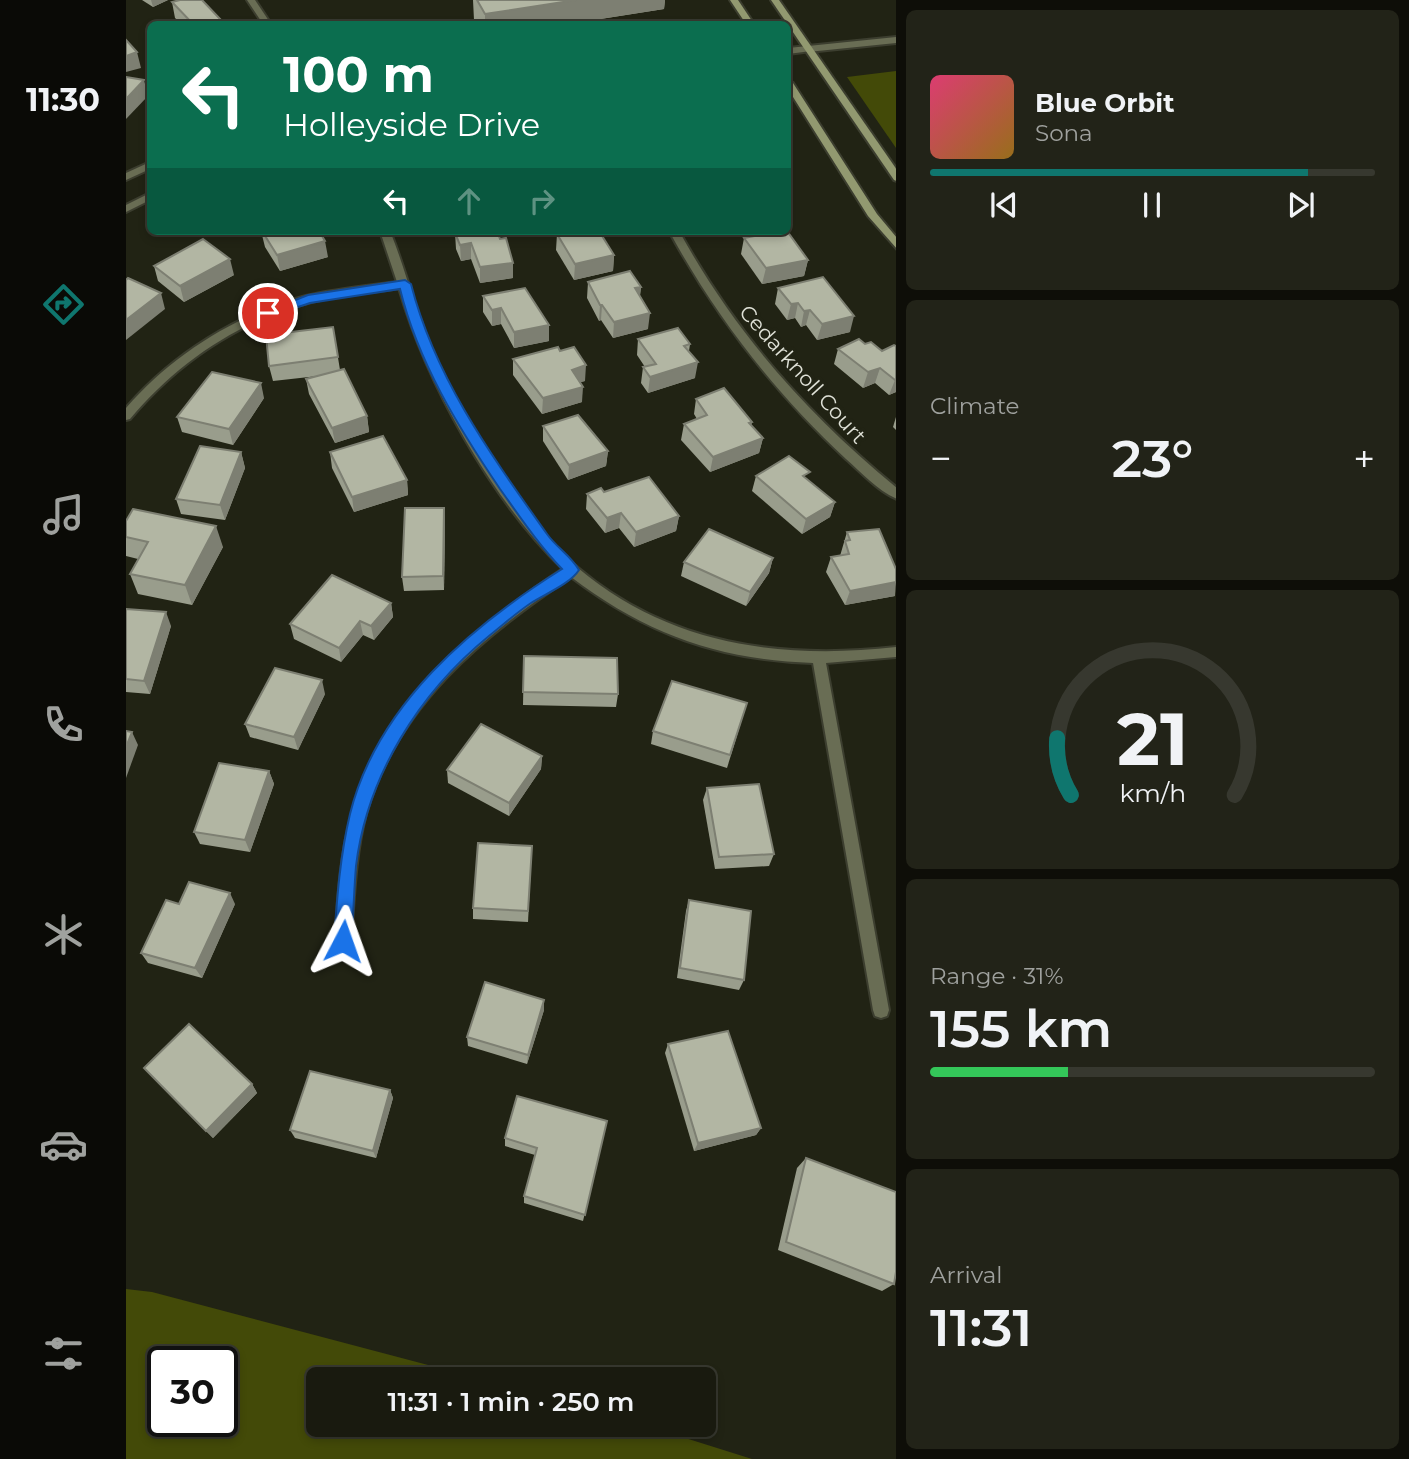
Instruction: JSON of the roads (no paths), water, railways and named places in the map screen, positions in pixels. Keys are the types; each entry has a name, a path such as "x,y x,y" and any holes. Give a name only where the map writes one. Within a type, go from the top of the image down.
{"main road":[{"path":"734,0 748,21"},
{"path":"775,0 789,21"},
{"path":"791,24 896,178"},
{"path":"791,88 873,216 896,246"}],"street":[{"path":"251,0 265,21"},
{"path":"791,51 896,40"},
{"path":"126,177 147,166"},
{"path":"126,209 147,198"},
{"path":"387,235 405,284 414,320 440,380 476,443 545,543 572,570 630,611 673,631 719,646 778,657 819,660 896,652"},
{"name":"Cedarknoll Court","path":"676,235 695,272 760,361 823,429 896,495"},
{"path":"126,416 162,377 194,352 268,313 308,299 405,284"},
{"path":"343,941 348,865 359,811 379,761 405,717 434,680 477,638 523,601 572,570"},
{"path":"819,660 881,1010"}]}
